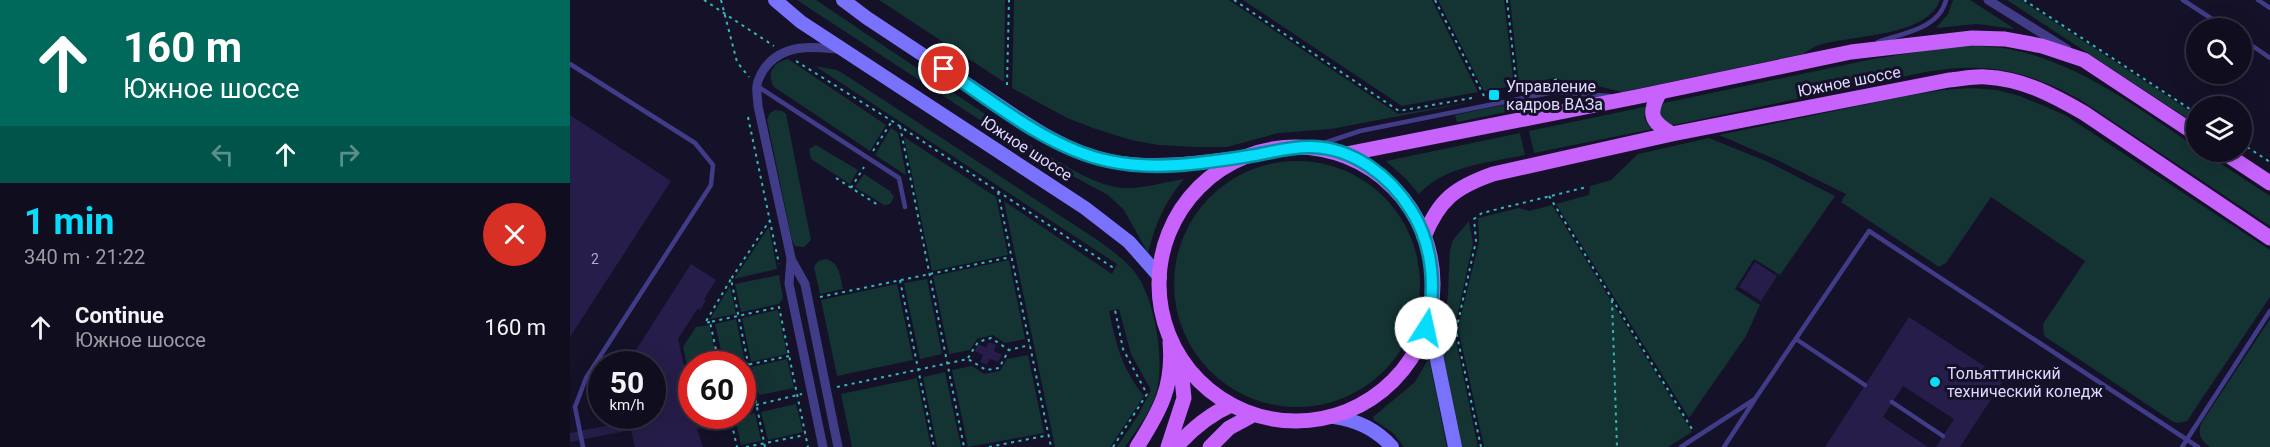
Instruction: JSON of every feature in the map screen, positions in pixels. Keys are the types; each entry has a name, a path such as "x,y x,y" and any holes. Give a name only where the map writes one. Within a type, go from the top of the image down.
{"main road":[{"name":"Южное шоссе","path":"775,0 801,22 1086,208 1129,242 1160,277"},
{"name":"Южное шоссе","path":"843,0 1040,132 1083,153 1109,161 1142,165 1176,165 1251,156"},
{"name":"Южное шоссе","path":"1346,154 1851,52 1972,38 2005,39 2042,46 2084,60 2186,127"},
{"name":"Южное шоссе","path":"1424,237 1431,219 1441,204 1467,183 1532,165 1672,134 1948,80 1986,76 2023,83 2055,96 2270,238"},
{"path":"1660,92 1652,112 1654,120 1660,127 1672,134"},
{"path":"1137,447 1155,420 1166,395 1172,357 1160,293 1160,277 1168,237 1182,208 1193,193 1227,166 1251,156 1292,148 1312,147 1346,154 1372,168 1404,199 1424,237 1431,276 1430,314 1455,447"},
{"path":"2238,162 2270,183"},
{"path":"1334,417 1367,402 1383,391 1398,375 1420,343 1430,314"},
{"path":"1169,333 1180,356 1193,375 1209,391 1231,405 1253,415 1291,422 1334,417 1348,419 1371,430 1392,447"},
{"path":"1168,447 1184,398 1180,356"},
{"path":"1176,447 1198,424 1231,405"},
{"path":"1210,447 1228,428 1253,415"}],"street":[{"path":"1988,0 2084,60"},
{"path":"823,447 789,284 790,258 758,106 757,86 771,59 783,52 802,47 843,50"},
{"path":"790,258 805,284 838,447"}],"lane":[{"path":"1851,52 1931,24 1941,13 1946,0"},
{"path":"2183,0 2211,18"},
{"path":"2258,0 2270,8"},
{"path":"2252,46 2270,58"},
{"path":"570,63 695,143 714,165 711,185 586,378 575,406 583,447"},
{"path":"757,86 899,178 905,207"},
{"path":"1312,147 1360,131 1554,93 1636,97"},
{"path":"1724,447 1869,231 2198,447"},
{"path":"2182,447 2270,311"},
{"path":"1796,339 1865,385"},
{"path":"1681,447 1755,399"},
{"path":"1892,402 1943,436"}],"path":[{"path":"704,0 1115,269"},
{"path":"722,0 737,62 757,86"},
{"path":"1007,85 1009,0"},
{"path":"1234,0 1399,111 1473,98"},
{"path":"1435,0 1484,96"},
{"path":"1507,0 1517,90 1558,79"},
{"path":"2024,0 2186,106"},
{"path":"748,117 779,267"},
{"path":"899,126 964,447"},
{"path":"2252,150 2270,162"},
{"path":"836,178 878,205"},
{"path":"1481,447 1456,331 1476,241 1474,219 1482,213 1587,187"},
{"path":"998,192 1051,447"},
{"path":"1549,196 1697,437"},
{"path":"770,220 705,323 779,307 808,447"},
{"path":"820,297 1012,257"},
{"path":"731,279 746,351"},
{"path":"900,280 934,447"},
{"path":"1612,298 1617,447"},
{"path":"1113,447 1147,394 1123,349 1114,310"},
{"path":"710,322 716,351"},
{"path":"968,359 978,342 991,339 1009,350 1030,345"},
{"path":"827,389 968,359 986,370 999,368 1009,350"},
{"path":"756,363 789,356"},
{"path":"765,445 756,405 812,392"},
{"path":"733,429 736,447"},
{"path":"746,447 765,445 805,435"},
{"path":"989,447 1049,435"}],"green space":[{"path":"797,0 816,0 1034,147 1089,178 1113,187 1124,188 1184,179 1171,196 1162,214 1148,253 1124,210 1108,195 1030,153"},
{"path":"879,0 1005,0 1004,82"},
{"path":"1014,0 1229,0 1398,114 1473,102 1331,129 1278,133 1227,147 1158,145 1131,140 1067,118 1012,88"},
{"path":"1243,0 1432,0 1478,92 1402,106"},
{"path":"1438,0 1504,0 1514,86 1484,91"},
{"path":"1510,0 1940,0 1932,12 1905,28 1819,45 1803,54 1622,92 1555,78 1519,85"},
{"path":"1953,0 1970,0 2015,29 1977,24 1936,28 1948,14"},
{"path":"2007,0 2021,0 2186,108 2186,117"},
{"path":"1962,45 2002,48 2049,60 2114,93 2186,140 2186,162 2218,162 2270,196 2270,226 2079,99 2040,81 2004,70 1967,68 1925,72 1669,126 1664,125 1658,110 1664,103 1873,59"},
{"path":"788,59 886,125 870,151 774,87 771,78 772,69 778,63"},
{"path":"815,66 837,70 847,76 1099,241 1134,271 1142,283 1153,315 1159,352 1159,370 1154,400 1125,447 1117,447 1139,414 1151,390 1131,354 1119,309 1109,311 1117,345 1130,376 1144,396 1110,447 1055,447 1004,201 1112,274 1117,264"},
{"path":"1970,88 1997,90 2020,96 2065,115 2270,250 2270,297 2187,421 2177,423 2172,421 2044,336 2043,324 2085,261 1991,197 1946,263 1939,267 1841,202 1846,194 1719,135 1906,96"},
{"path":"1514,103 1516,110 1457,122 1455,115"},
{"path":"1649,106 1644,117 1653,129 1534,153 1529,131"},
{"path":"775,110 786,114 811,240 804,247 795,246 792,240 767,120 770,113"},
{"path":"891,128 898,133 906,175 875,155"},
{"path":"1520,133 1525,155 1455,171 1430,184 1419,194 1386,161"},
{"path":"904,137 996,197 1008,255 932,271"},
{"path":"1709,138 1766,161 1835,196 1780,275 1754,259 1735,289 1760,305 1746,336 1689,418 1556,204 1589,195 1590,186 1611,180 1638,154"},
{"path":"816,145 858,170 850,184 811,159 809,149"},
{"path":"1297,161 1321,163 1344,170 1355,175 1384,197 1406,226 1411,237 1418,260 1420,284 1418,308 1411,331 1406,342 1384,371 1355,393 1344,398 1321,405 1297,407 1273,405 1250,398 1239,393 1210,371 1188,342 1183,331 1176,308 1174,284 1176,260 1183,237 1188,226 1210,197 1239,175 1250,170 1273,163"},
{"path":"864,174 890,191 894,197 890,204 884,205 855,187"},
{"path":"1552,205 1692,432 1668,447 1484,447 1458,328 1479,242 1478,218 1519,208 1529,211"},
{"path":"1469,221 1473,243 1454,331 1478,447 1461,447 1442,358 1450,250 1453,240"},
{"path":"769,227 777,269 734,279"},
{"path":"826,259 837,267 843,289 820,294 814,267 818,261"},
{"path":"1009,260 1025,339 1005,343 993,335 977,339 970,350 949,354 933,276"},
{"path":"779,275 783,298 779,304 741,312 735,284"},
{"path":"927,279 942,354 920,359 904,283"},
{"path":"897,284 913,360 837,376 821,300"},
{"path":"730,286 736,314 710,319"},
{"path":"778,310 787,354 756,361 756,351 749,351 742,318"},
{"path":"736,319 743,351 721,351 715,324"},
{"path":"2270,319 2270,447 2210,447 2200,436 2202,422"},
{"path":"709,325 715,351 684,351 683,347 696,327"},
{"path":"1028,355 1044,433 968,447 952,370 972,366 984,374 1000,371 1007,359"},
{"path":"1429,358 1447,447 1404,447 1393,433 1373,417 1415,382"},
{"path":"787,359 794,388 759,395 756,366"},
{"path":"945,372 961,447 937,447 923,377"},
{"path":"917,378 931,447 852,447 841,394"},
{"path":"796,404 803,432 768,440 761,412"},
{"path":"756,418 761,441 741,445 737,429 756,429"}],"building":[{"path":"570,115 671,181 570,337"},
{"path":"1755,262 1777,276 1761,301 1739,287"},
{"path":"691,264 716,280 700,310 698,308 678,339 681,351 678,351 678,429 697,429 703,447 635,447 631,430 570,442 570,433 590,429 666,429 666,351 635,351"},
{"name":"Тольяттинский технический коледж","path":"1909,317 2004,379 1960,447 1936,447 1954,419 1903,386 1883,417 1928,447 1825,447"},
{"path":"989,342 996,345 994,351 1002,355 998,362 990,359 987,365 980,362 983,355 975,351 978,344 986,348"}],"place":[{"name":"Управление кадров ВАЗа","path":"1494,95"},
{"name":"Тольяттинский технический коледж","path":"1935,382"}],"route":[{"path":"944,69 1063,145 1109,161 1142,165 1176,165 1312,147 1346,154 1372,168 1388,181 1415,216 1424,237 1431,276 1430,314 1426,328"}]}
